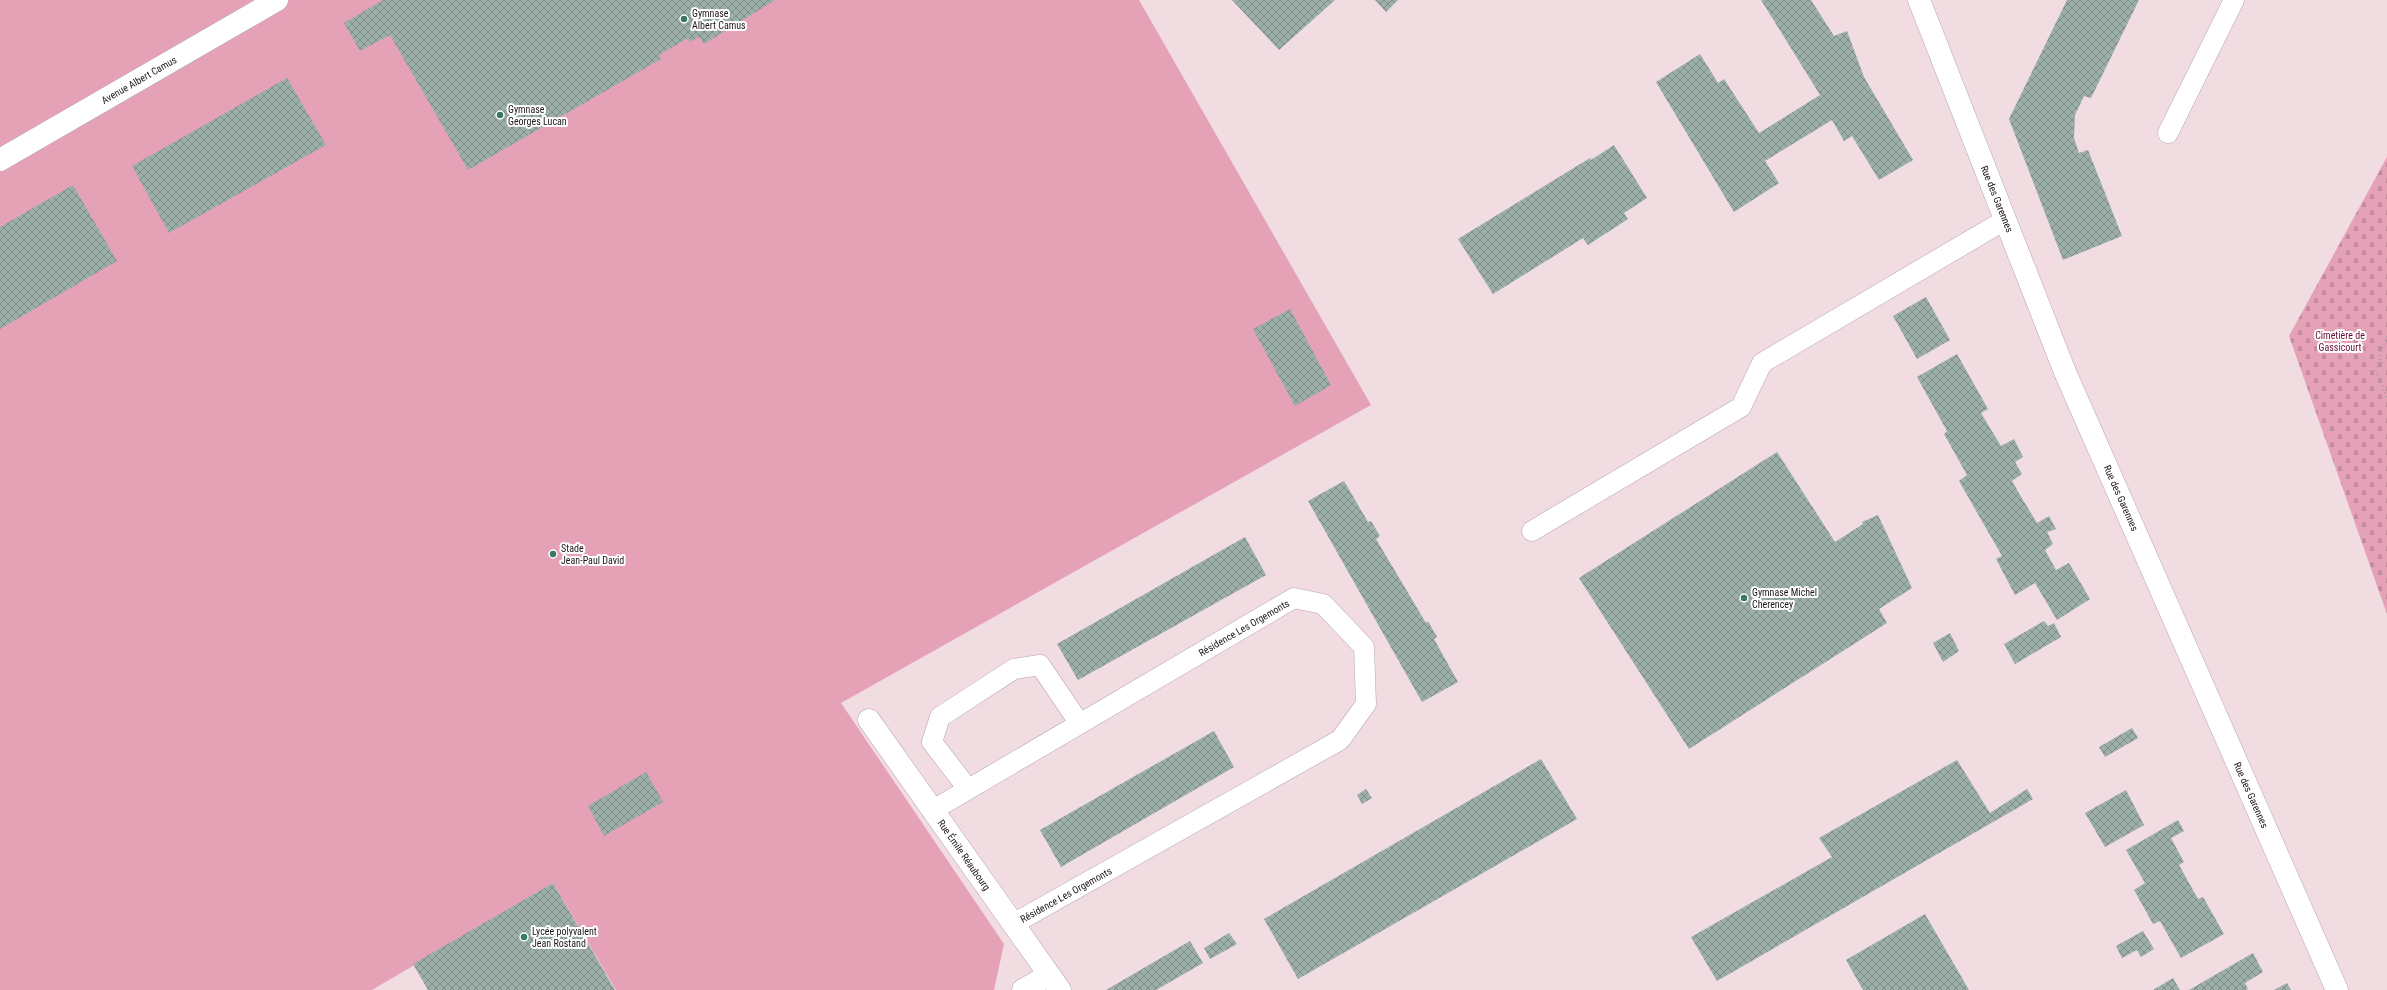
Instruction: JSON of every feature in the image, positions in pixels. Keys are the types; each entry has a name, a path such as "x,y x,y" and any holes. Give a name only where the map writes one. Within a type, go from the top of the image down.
{"street":[{"name":"Avenue Albert Camus","path":"0,160 277,0"},
{"name":"Rue des Garennes","path":"1919,0 2065,372 2337,990"},
{"name":"Rue Émile Réaubourg","path":"869,720 1054,982"},
{"path":"1023,990 1054,982"}],"lane":[{"path":"2168,133 2234,0"},
{"path":"1532,531 1741,408 1762,363 2005,220"},
{"name":"Résidence Les Orgemonts","path":"933,810 1294,598 1323,604 1364,647 1366,704 1340,740 1013,924"},
{"path":"968,789 932,742 940,717 1014,669 1040,665 1080,724"}],"path":[{"path":"2387,336 2376,371 2387,398"}],"green space":[{"name":"Stade Jean-Paul David","path":"0,0 1139,0 1371,405 841,703 1004,944 994,990 616,990 553,883 372,990 0,990"},
{"name":"Cimetière de Gassicourt","path":"2387,157 2387,614 2289,336"}],"building":[{"name":"Gymnase Georges Lucan","path":"383,0 775,0 704,44 699,37 690,42 688,38 659,55 661,59 468,170 390,35 360,51 344,23"},
{"path":"1232,0 1335,0 1279,50"},
{"path":"1375,0 1398,0 1386,12"},
{"path":"1761,0 1811,0 1834,36 1847,31 1864,77 1913,160 1879,180 1852,136 1844,141 1832,120 1765,161 1779,183 1734,212 1656,82 1700,54 1718,83 1724,79 1759,133 1820,95"},
{"path":"2067,0 2139,0 2091,98 2084,96 2075,115 2074,138 2079,153 2088,150 2122,236 2063,260 2009,119"},
{"path":"287,78 326,145 169,233 132,166"},
{"path":"1614,145 1647,198 1624,213 1628,219 1588,245 1583,238 1493,294 1458,239 1590,158 1591,160"},
{"path":"73,185 117,261 0,329 0,227"},
{"path":"1926,297 1950,340 1917,359 1893,316"},
{"path":"1290,309 1331,385 1295,406 1253,329"},
{"path":"1957,354 1988,409 1981,413 2001,446 2014,439 2023,457 2015,462 2022,474 2012,481 2037,523 2049,516 2056,529 2047,532 2053,544 2045,550 2056,570 2069,563 2090,599 2057,620 2035,583 2015,595 1996,559 2002,556 1959,481 1967,475 1944,434 1947,431 1917,377"},
{"name":"Gymnase Michel Cherencey","path":"1777,452 1835,542 1863,524 1862,522 1878,515 1912,588 1879,609 1887,623 1689,749 1579,578"},
{"path":"1344,481 1368,522 1371,521 1380,536 1376,539 1426,623 1428,621 1437,637 1434,639 1458,682 1422,702 1308,501"},
{"path":"1245,537 1266,575 1078,680 1057,644"},
{"path":"2044,621 2048,626 2054,623 2061,637 2015,664 2004,644"},
{"path":"1950,633 1959,651 1943,662 1933,643"},
{"path":"2132,728 2138,738 2105,757 2099,747"},
{"path":"1214,731 1234,767 1061,867 1040,830"},
{"path":"1541,759 1577,819 1298,979 1264,919"},
{"path":"1957,760 1990,813 2027,789 2033,799 1717,981 1691,937 1832,857 1819,838"},
{"path":"646,772 663,802 604,836 588,806"},
{"path":"1366,789 1372,798 1362,804 1357,795"},
{"path":"2126,790 2144,825 2105,847 2085,813"},
{"path":"2178,820 2184,831 2171,838 2184,862 2179,865 2198,899 2203,897 2224,934 2181,958 2160,921 2153,924 2134,890 2145,883 2126,850"},
{"name":"Lycée polyvalent Jean Rostand","path":"553,883 615,990 428,990 413,964"},
{"path":"1925,914 1969,990 1863,990 1846,960"},
{"path":"2143,931 2154,949 2141,957 2137,950 2122,958 2116,946"},
{"path":"1229,933 1237,944 1210,959 1204,948"},
{"path":"1190,941 1203,963 1156,990 1106,990"},
{"path":"2253,953 2263,972 2245,983 2248,989 2189,990"},
{"path":"2173,978 2180,990 2153,990"},
{"path":"2287,983 2291,990 2274,990"}],"place":[{"name":"Gymnase Albert Camus","path":"684,19"},
{"name":"Gymnase Georges Lucan","path":"500,115"},
{"name":"Stade Jean-Paul David","path":"553,554"},
{"name":"Gymnase Michel Cherencey","path":"1744,598"},
{"name":"Lycée polyvalent Jean Rostand","path":"524,937"}]}
